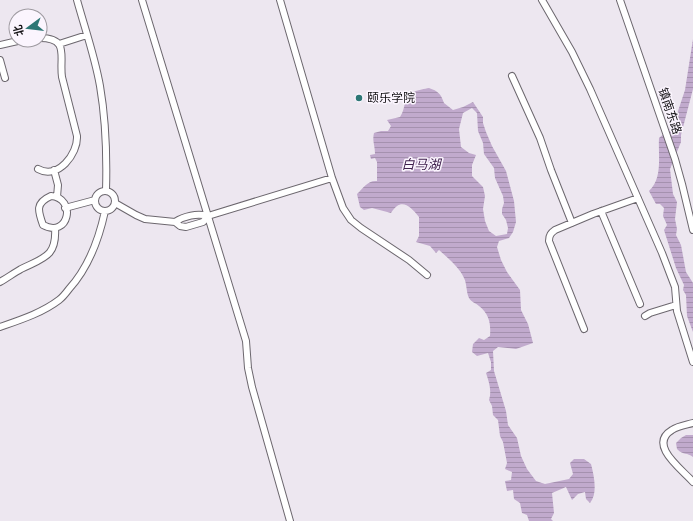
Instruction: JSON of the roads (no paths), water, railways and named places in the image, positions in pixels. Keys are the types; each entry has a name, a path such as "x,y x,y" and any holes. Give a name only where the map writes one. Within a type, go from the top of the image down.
{"street":[{"path":"77,0 95,60 103,107 106,144 106,191"},
{"path":"142,0 246,341 248,368 252,387 290,521"},
{"path":"280,0 332,178 343,208 351,220 370,235 409,260 427,275"},
{"path":"542,0 572,52 587,83 662,253 675,287 676,305 693,362"},
{"name":"镇南东路","path":"620,0 675,159 693,230"},
{"path":"59,44 87,35"},
{"path":"38,169 43,171 54,170 67,162 77,143 77,136 60,68 61,49 55,40 48,38"},
{"path":"0,60 5,78"},
{"path":"512,76 540,138 572,223"},
{"path":"54,170 58,186 57,197"},
{"path":"115,203 136,216 145,219 175,222 200,214 208,216 332,178"},
{"path":"66,208 95,200 100,192 106,191 114,196 115,203 111,209 105,211 98,209 95,200"},
{"path":"51,196 62,199 66,208 66,222 61,226 49,228 43,225 38,207 44,199 51,196"},
{"path":"584,329 549,241 551,233 601,211 638,198"},
{"path":"0,327 47,308 60,300 83,272 94,249 105,211"},
{"path":"601,211 640,304"},
{"path":"190,216 193,225"},
{"path":"175,222 180,226 186,227 203,222 208,216"},
{"path":"0,282 51,253 54,245 55,228"},
{"path":"646,316 650,313 676,305"},
{"path":"693,423 670,431 663,442 669,458 693,482"}],"water":[{"path":"693,39 693,89 681,135 681,142 670,169 673,194 677,202 675,219 677,229 676,235 681,245 686,272 693,283 693,332 687,316 686,295 683,290 684,285 676,268 664,230 667,225 663,216 664,208 660,204 656,204 649,191 656,180 658,173 659,138 673,126 685,90"},
{"name":"白马湖","path":"429,88 437,92 444,103 453,110 473,102 483,117 486,132 506,171 514,201 516,222 513,232 509,238 499,241 497,247 507,272 520,290 521,310 528,324 533,343 516,349 498,347 493,351 494,371 506,411 508,425 517,438 521,456 527,469 536,481 545,484 569,479 573,474 570,463 574,459 584,459 591,464 595,489 590,503 586,499 585,492 578,494 572,500 566,487 552,493 554,513 551,519 553,521 529,521 527,515 522,513 520,503 514,499 513,490 507,491 505,481 511,480 512,472 505,469 507,463 503,442 500,436 498,420 493,415 492,406 489,400 490,390 486,373 491,370 491,362 488,353 477,356 472,352 473,344 479,338 484,340 490,336 490,323 485,312 469,298 462,274 439,250 436,253 430,246 416,242 419,236 419,217 409,207 402,204 398,205 391,213 372,208 364,210 360,207 357,194 368,183 377,181 377,162 375,158 371,159 370,155 375,154 373,138 374,133 388,131 391,126 387,120 400,117 408,95","holes":["472,108 477,113 478,131 483,143 484,154 494,168 495,178 503,196 504,203 502,214 506,220 508,228 507,234 496,236 489,231 485,221 483,209 485,196 483,187 472,176 472,165 476,155 469,153 461,147 459,129 463,113"]},
{"path":"686,435 693,435 693,457 677,449 676,443"}],"place":[{"name":"颐乐学院","path":"359,98"}]}
